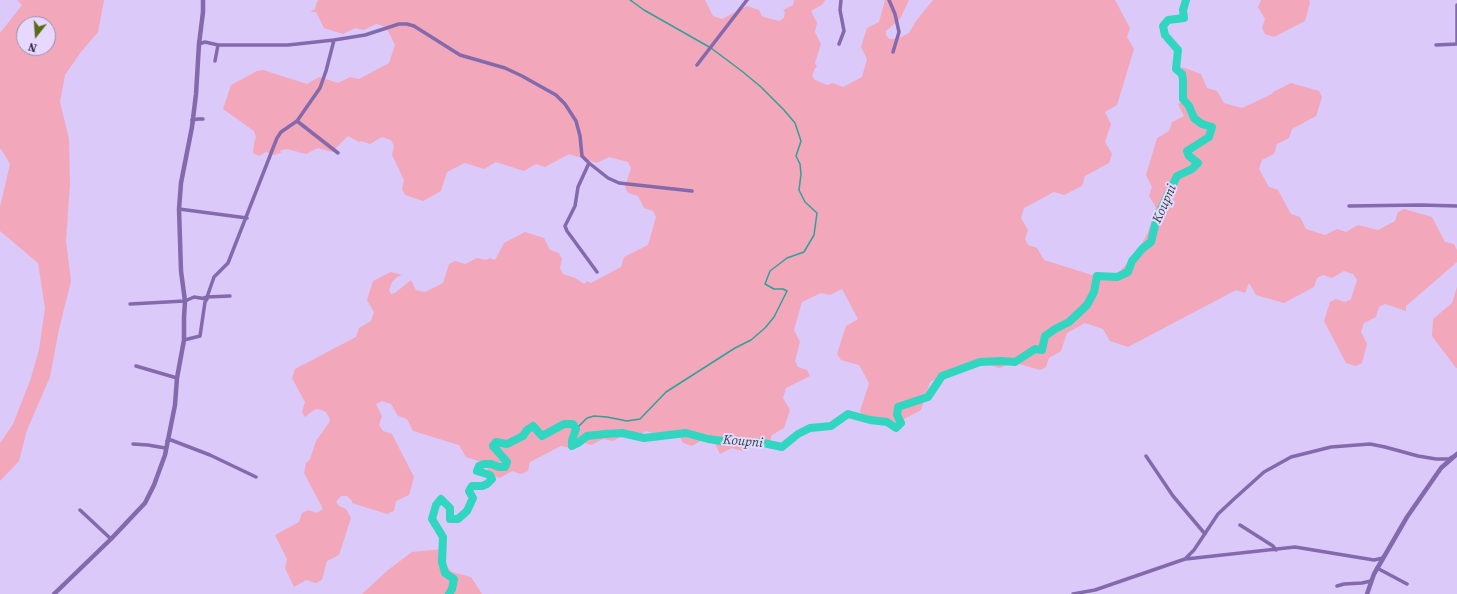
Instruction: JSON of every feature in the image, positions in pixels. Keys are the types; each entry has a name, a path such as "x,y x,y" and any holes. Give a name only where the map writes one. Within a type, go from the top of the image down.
{"street":[{"path":"54,594 111,539 145,503 161,468 174,405 184,340 185,301 181,271 180,183 196,94 203,0"},
{"path":"697,65 747,0"},
{"path":"839,44 844,31 840,10 841,0"},
{"path":"889,0 895,14 899,32 893,52"},
{"path":"1436,45 1457,44 1457,4"},
{"path":"199,44 204,42 218,45 288,45 365,35 399,24 407,24 419,28 460,55 505,68 556,95 565,104 576,121 580,136 582,156 589,164 608,178 619,183 692,191"},
{"path":"184,340 200,336 205,302 214,277 228,264 277,138 281,132 297,121 315,96 323,81 334,40"},
{"path":"215,61 218,45"},
{"path":"192,120 203,119"},
{"path":"297,121 338,153"},
{"path":"589,164 578,187 575,206 565,226 567,231 597,272"},
{"path":"1349,206 1457,206"},
{"path":"180,209 247,218"},
{"path":"130,304 185,301 194,297 207,298 230,296"},
{"path":"136,366 177,378"},
{"path":"167,441 171,440 210,455 256,477"},
{"path":"133,444 148,444 165,448"},
{"path":"1185,559 1194,550 1218,514 1264,472 1291,457 1331,447 1370,444 1436,459 1449,459 1456,455"},
{"path":"1367,594 1377,568 1402,525 1435,476 1447,461 1456,455"},
{"path":"1146,456 1173,496 1205,534"},
{"path":"80,510 111,539"},
{"path":"1240,525 1268,542 1276,550"},
{"path":"1073,594 1094,590 1185,559 1295,547 1374,560 1383,558"},
{"path":"1377,568 1408,584"},
{"path":"1337,586 1371,581"}],"shaded area":[{"path":"17,0 104,0 98,32 81,52 65,75 60,102 69,139 70,184 66,241 71,281 59,329 50,377 27,430 19,461 0,481 0,443 13,424 30,381 39,350 45,308 38,263 0,231 0,207 10,164 0,149 0,33 22,5"},
{"path":"705,0 713,16 722,19 747,6 759,10 764,17 779,21 784,18 785,12 783,10 793,5 794,0 825,0 823,4 811,11 817,23 815,32 821,44 815,63 817,67 815,68 812,76 815,80 827,85 833,83 843,87 862,77 867,59 861,47 867,28 879,22 885,0 909,0 900,19 886,31 886,35 889,39 897,39 909,33 916,21 933,0 1115,0 1130,28 1127,37 1134,49 1117,105 1105,112 1111,124 1105,142 1112,154 1109,163 1085,176 1082,186 1064,195 1054,192 1024,208 1021,218 1028,230 1025,239 1028,245 1037,248 1044,260 1108,280 1125,271 1121,270 1137,253 1148,232 1156,208 1149,196 1152,187 1146,175 1157,138 1169,131 1172,122 1184,116 1178,104 1185,100 1183,96 1182,67 1201,74 1207,88 1217,91 1224,103 1242,108 1291,83 1319,91 1322,97 1316,116 1292,129 1289,138 1277,144 1274,154 1262,160 1259,169 1269,187 1278,190 1291,214 1300,217 1306,229 1325,235 1337,229 1346,232 1358,225 1378,230 1395,221 1398,212 1404,209 1432,217 1445,242 1454,244 1457,250 1457,262 1406,306 1406,311 1385,304 1379,307 1376,317 1364,323 1361,332 1367,344 1362,363 1356,366 1346,363 1324,321 1330,302 1336,299 1345,302 1351,299 1357,280 1353,274 1344,271 1332,278 1323,275 1317,278 1314,287 1284,303 1256,295 1249,283 1245,293 1236,290 1128,347 1110,341 1103,329 1085,323 1067,333 1061,351 1049,358 1046,367 1040,370 1012,362 1000,368 982,363 969,369 960,366 930,382 921,410 891,426 863,417 860,411 869,383 859,365 841,360 837,354 846,326 858,319 842,289 830,295 821,293 802,302 794,330 800,342 795,361 798,367 807,370 810,376 786,388 783,398 790,410 784,428 772,435 769,444 763,447 754,444 742,451 732,448 720,454 714,442 704,439 692,446 683,443 677,431 665,437 646,431 634,438 625,435 613,441 603,439 591,445 582,442 570,448 561,446 530,462 528,471 521,474 512,471 500,478 491,475 484,463 466,457 459,445 413,431 407,419 398,416 391,404 382,401 376,404 382,416 379,425 383,431 392,434 414,477 409,495 396,501 394,511 387,514 352,503 347,496 341,496 336,502 339,506 346,509 351,518 339,555 327,561 322,580 316,583 306,580 294,587 285,568 287,559 275,535 299,522 302,513 308,510 317,513 323,509 304,473 306,463 310,459 316,441 329,423 330,419 326,412 318,409 314,410 305,417 302,412 305,402 292,378 295,369 356,337 359,328 371,321 374,312 367,300 373,281 391,272 402,275 397,277 392,282 389,290 391,294 395,293 411,280 416,290 425,292 443,283 449,264 455,261 465,264 477,258 486,260 490,258 495,260 504,243 525,232 544,238 550,250 559,253 562,259 560,268 563,274 575,278 584,284 587,281 591,283 621,267 624,257 648,245 656,217 653,211 644,208 638,196 628,193 625,187 631,168 628,162 609,157 597,163 569,154 545,167 536,164 524,171 496,162 484,169 465,163 447,172 441,191 423,201 405,195 402,189 404,180 392,155 394,146 391,140 382,137 370,144 361,141 359,142 348,136 332,152 318,148 306,154 287,149 279,151 282,152 275,155 266,152 259,156 253,153 256,137 254,131 223,109 231,85 257,71 263,70 307,84 319,77 338,83 350,77 359,79 389,63 395,45 386,27 376,24 364,30 355,28 343,34 324,28 316,12 310,12 315,9 317,1"},
{"path":"1261,0 1309,0 1310,3 1305,21 1274,37 1265,34 1262,28 1265,19 1258,7"},
{"path":"1457,287 1456,368 1432,336 1433,319 1452,303"},
{"path":"443,549 441,560 452,572 471,577 482,594 362,594 388,570 412,552"}],"waterway":[{"path":"576,429 587,418 594,416 627,421 640,419 666,392 735,348 751,340 765,328 774,317 787,291 783,289 774,289 765,284 770,271 787,258 804,252 814,235 817,213 805,202 799,190 801,174 800,164 796,156 801,141 795,123 784,110 761,87 711,48 644,10 630,0"},
{"name":"Koupni","path":"449,594 452,589 454,579 445,573 442,562 443,537 432,519 436,505 441,499 450,508 450,519 458,519 467,511 473,498 469,491 472,486 482,486 487,484 492,479 490,475 477,471 479,466 491,464 499,467 505,467 507,462 493,446 496,442 507,444 523,436 527,430 533,426 542,436 564,424 573,424 576,429 572,440 572,446 587,436 622,433 644,438 686,433 708,439 729,442 759,442 782,447 798,434 810,428 831,426 848,414 870,420 887,422 896,428 901,423 897,415 898,407 928,397 942,376 980,362 1015,362 1035,349 1042,350 1045,336 1069,322 1087,305 1094,292 1097,276 1117,277 1128,272 1132,261 1143,248 1151,242 1157,217 1177,176 1192,169 1198,163 1189,156 1187,151 1209,137 1212,127 1202,124 1194,118 1189,106 1183,99 1182,74 1176,69 1178,50 1165,35 1163,26 1168,20 1184,18 1183,10 1186,0"}]}
